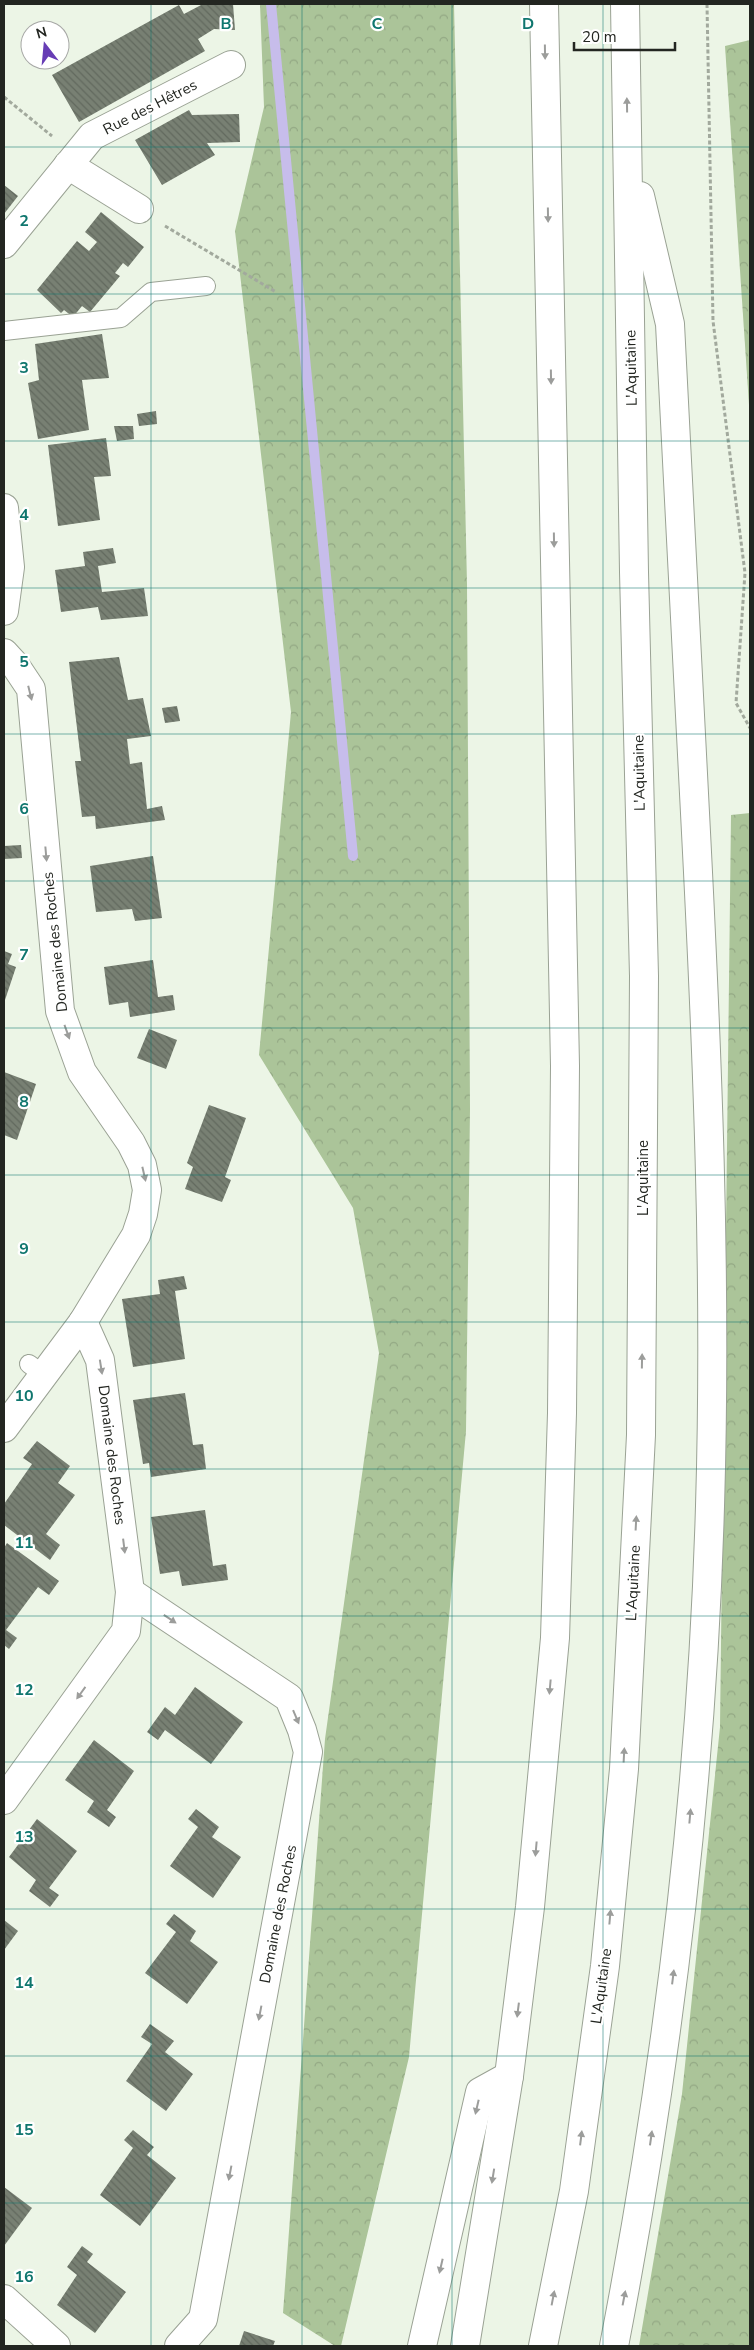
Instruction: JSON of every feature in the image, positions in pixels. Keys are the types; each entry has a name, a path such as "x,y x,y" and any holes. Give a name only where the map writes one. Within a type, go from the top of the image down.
{"main road":[{"path":"465,2346 510,2076 530,1907 555,1638 562,1414 565,1066 544,4"},
{"name":"L'Aquitaine","path":"543,2346 574,2191 605,1966 624,1769 641,1435 644,976 634,572 625,4"},
{"name":"Rue des Hêtres","path":"4,244 92,136 231,65"},
{"path":"614,2346 643,2193 667,2028 688,1846 701,1685 710,1508 712,1408 712,1178 670,324 628,153"},
{"path":"72,161 139,210"},
{"path":"4,508 10,567 4,612"},
{"name":"Domaine des Roches","path":"4,653 15,665 31,690 60,1011 82,1072 131,1143 142,1165 147,1190 143,1214 136,1235 84,1308 36,1369 4,1428"},
{"name":"Domaine des Roches","path":"4,1800 126,1631 130,1592 100,1360 84,1308"},
{"name":"Domaine des Roches","path":"130,1592 288,1698 302,1730 308,1752 203,2320 179,2346"},
{"path":"422,2346 480,2092 510,2076"},
{"path":"4,2299 56,2346"}],"lane":[{"path":"4,331 121,318 151,292 206,286"}],"path":[{"path":"707,4 713,320 745,573 736,703 750,728"},
{"path":"4,96 72,161"},
{"path":"139,210 191,243 276,292"}],"green space":[{"path":"260,4 454,4 467,584 470,1109 466,1431 409,2057 341,2346 335,2346 283,2313 325,1739 379,1353 353,1208 259,1055 291,712 235,231 264,107"},
{"path":"750,40 750,420 725,46"},
{"path":"750,813 750,2346 639,2346 682,2094 720,1727 731,815"}],"building":[{"path":"203,4 233,4 235,30 214,29 198,39 205,51 79,122 52,75 61,70 70,70 70,65 179,5 184,14"},
{"path":"189,110 192,115 239,114 240,142 207,143 215,155 162,185 135,140"},
{"path":"4,185 18,196 4,214"},
{"path":"101,212 144,247 128,267 123,263 115,273 120,276 90,312 82,306 73,317 64,310 61,313 37,290 77,241 89,251 97,242 85,232"},
{"path":"102,334 109,378 82,380 89,430 38,439 28,383 39,380 35,344"},
{"path":"156,411 157,424 139,426 137,414"},
{"path":"114,426 133,426 134,439 117,441"},
{"path":"106,438 111,476 94,477 100,520 58,526 48,445"},
{"path":"113,548 116,563 98,566 102,592 144,588 148,616 101,620 98,607 61,612 55,570 85,566 83,552"},
{"path":"119,657 128,700 143,698 151,736 127,739 130,764 142,762 147,809 162,806 165,820 96,829 95,816 82,817 75,761 81,761 69,662"},
{"path":"177,706 180,721 165,723 162,708"},
{"path":"21,845 22,858 4,859 4,846"},
{"path":"153,856 162,918 135,921 132,909 96,912 90,866"},
{"path":"4,951 12,954 8,964 16,967 4,1003"},
{"path":"153,960 158,997 173,995 175,1010 130,1017 128,1002 109,1005 104,967"},
{"path":"149,1029 177,1040 166,1069 137,1058"},
{"path":"4,1072 36,1084 17,1140 4,1135"},
{"path":"209,1105 246,1118 225,1177 231,1180 222,1202 185,1189 193,1167 187,1163"},
{"path":"184,1276 187,1289 175,1291 185,1359 133,1367 122,1299 160,1294 158,1280"},
{"path":"185,1393 193,1445 203,1444 206,1469 151,1477 149,1463 143,1464 133,1400"},
{"path":"37,1441 70,1466 58,1483 75,1495 46,1534 60,1545 50,1560 4,1525 4,1504 32,1464 23,1458"},
{"path":"205,1510 213,1566 226,1564 228,1580 182,1586 179,1571 160,1574 151,1517"},
{"path":"7,1543 59,1581 49,1595 38,1587 6,1630 17,1638 9,1649 4,1645 4,1548"},
{"path":"195,1687 243,1722 211,1764 165,1730 158,1740 147,1732 165,1707 175,1715"},
{"path":"94,1740 134,1771 107,1810 116,1817 109,1827 87,1812 94,1801 65,1780"},
{"path":"196,1809 219,1827 212,1837 241,1857 213,1898 170,1866 198,1827 188,1819"},
{"path":"37,1819 77,1851 49,1888 59,1895 50,1907 29,1891 36,1880 9,1857"},
{"path":"174,1914 196,1931 190,1941 218,1962 187,2004 145,1973 176,1932 166,1924"},
{"path":"4,1920 18,1931 4,1950"},
{"path":"150,2024 174,2041 165,2052 193,2074 166,2111 126,2081 152,2044 141,2037"},
{"path":"133,2130 154,2147 147,2155 176,2178 140,2226 100,2195 133,2148 124,2140"},
{"path":"4,2187 32,2208 4,2246"},
{"path":"82,2246 93,2254 87,2262 126,2292 95,2333 57,2305 77,2275 67,2267"},
{"path":"244,2331 275,2341 273,2346 239,2346"}],"waterway":[{"path":"271,4 353,856"}]}
